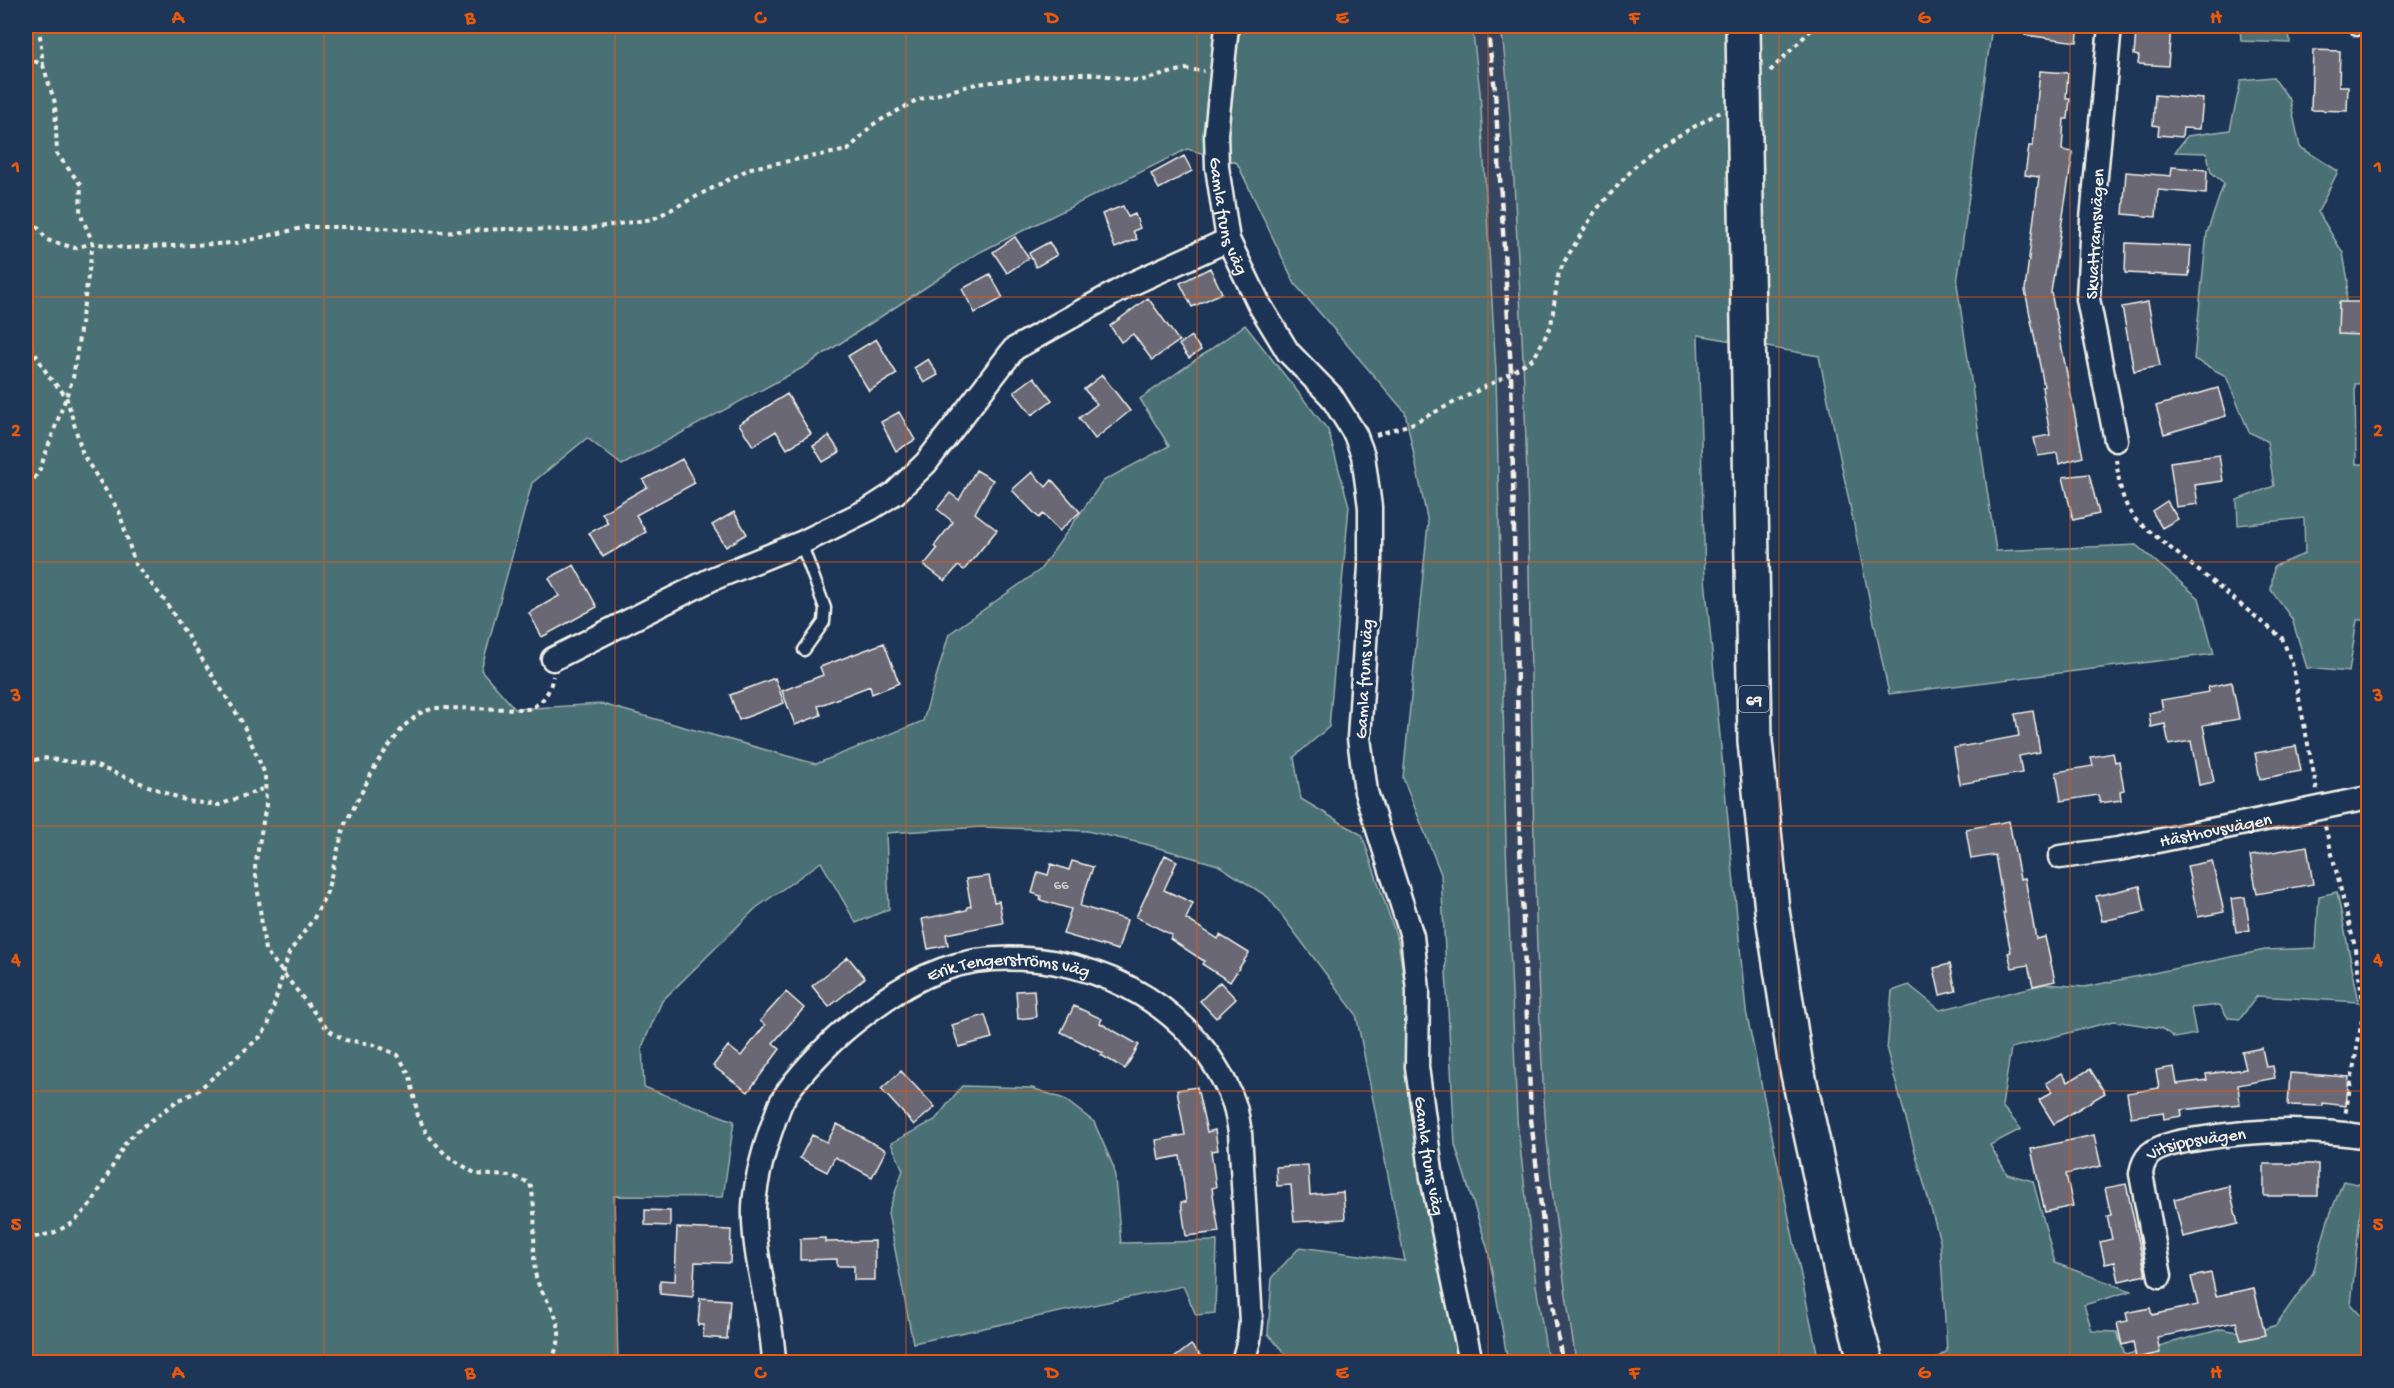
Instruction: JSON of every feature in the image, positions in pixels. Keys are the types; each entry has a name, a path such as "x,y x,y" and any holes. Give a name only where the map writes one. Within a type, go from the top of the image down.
{"main road":[{"name":"69","path":"1743,26 1755,741 1772,910 1795,1060 1841,1272 1866,1362"}],"street":[{"name":"Gamla fruns väg","path":"1227,26 1216,134 1216,167 1228,240 1259,304 1288,352 1331,396 1355,434 1363,455 1370,507 1370,566 1359,728 1362,770 1366,792 1412,936 1418,990 1417,1067 1432,1178 1471,1362"},
{"name":"Skvattramsvägen","path":"2110,26 2092,219 2088,299 2116,440"},
{"path":"553,659 712,579 801,543 870,509 894,493 926,463 1014,349 1129,285 1228,240"},
{"name":"Hästhovsvägen","path":"2060,857 2118,849 2368,798"},
{"name":"Erik Tengerströms väg","path":"774,1362 756,1243 754,1206 767,1142 781,1102 833,1039 884,998 913,981 942,970 974,962 1013,958 1047,961 1102,974 1138,992 1178,1023 1201,1046 1223,1079 1235,1104 1240,1132 1251,1322 1243,1362"},
{"name":"Vitsippsvägen","path":"2160,1276 2141,1174 2143,1162 2151,1153 2183,1141 2229,1133 2298,1130 2368,1137"}],"lane":[{"path":"801,543 825,608 824,622 804,650"}],"path":[{"path":"26,492 40,469 73,378 93,243 80,213 81,185 57,154 55,103 43,65 39,26"},
{"path":"1359,443 1411,424 1499,380 1533,358 1551,326 1558,276 1596,210 1639,162 1655,149 1716,116 1775,67 1815,26"},
{"path":"26,57 43,65"},
{"path":"26,211 47,240 75,248 93,243 125,248 237,243 306,226 369,227 437,232 505,229 577,230 653,219 751,168 848,150 872,125 917,100 976,84 1060,74 1094,74 1139,81 1185,69 1222,73"},
{"path":"26,338 49,377 66,396 83,455 119,511 135,564 165,601 242,722 265,774 266,805 255,867 265,950 328,1030 345,1040 372,1044 398,1055 410,1076 418,1116 427,1134 446,1155 476,1174 511,1176 530,1183 535,1203 535,1273 542,1293 556,1312 559,1333 555,1353 549,1362"},
{"path":"2116,440 2115,460 2123,500 2129,512 2165,545 2282,638 2292,663 2321,807 2354,943 2364,1008 2341,1134"},
{"path":"26,1239 53,1233 73,1223 92,1203 126,1142 136,1132 177,1101 196,1092 260,1037 268,1026 289,953 314,918 327,892 344,826 378,761 404,726 420,713 434,708 528,709 541,703 550,692 554,673 553,659"},
{"path":"26,762 43,758 94,765 187,801 219,805 265,788"}],"shaded area":[{"path":"1472,26 1501,26 1509,89 1525,371 1564,1282 1576,1362 1548,1362 1536,1285 1517,1120 1506,845 1496,372 1480,92"}],"green space":[{"path":"26,26 1472,26 1480,92 1496,372 1506,845 1517,1120 1536,1285 1548,1362 1508,1362 1488,1250 1455,1145 1441,874 1403,778 1428,523 1405,412 1295,284 1237,163 1187,149 978,253 804,367 622,465 587,438 532,483 481,670 515,709 602,704 816,764 923,721 949,634 1040,570 1103,481 1169,446 1140,399 1245,325 1328,430 1349,506 1329,727 1294,757 1301,799 1362,835 1398,941 1462,1362 1292,1362 1268,1334 1272,1277 1300,1247 1405,1261 1356,1014 1268,897 1218,865 1145,844 1087,831 982,827 886,833 889,909 856,923 821,862 756,908 662,1001 642,1047 644,1087 734,1121 723,1197 614,1196 618,1362 26,1362"},
{"path":"1501,26 1992,26 1957,284 1996,551 2136,545 2199,598 2214,654 1889,694 1819,356 1698,335 1705,578 1746,1011 1819,1362 1576,1362 1554,1208 1545,1115 1539,1008 1523,367 1512,143"},
{"path":"2240,26 2289,26 2290,43 2241,41"},
{"path":"2273,77 2290,100 2300,147 2338,171 2318,212 2343,253 2348,281 2343,324 2368,327 2368,383 2355,384 2356,464 2368,464 2368,620 2357,620 2349,672 2307,668 2292,619 2271,590 2274,566 2305,554 2304,518 2238,525 2237,500 2274,486 2267,441 2249,432 2226,376 2194,359 2207,233 2224,183 2211,172 2207,153 2175,152 2187,136 2230,130 2241,80"},
{"path":"2337,892 2359,1002 2257,996 2240,1019 2228,1018 2220,1005 2191,1008 2196,1034 2175,1038 2161,1028 2114,1021 2011,1048 2002,1106 2021,1129 1990,1145 2007,1174 2033,1181 2055,1263 2131,1291 2084,1305 2092,1331 2117,1332 2125,1355 2222,1329 2249,1334 2276,1325 2313,1273 2328,1220 2343,1181 2363,1185 2351,1305 2368,1323 2368,1362 1931,1362 1947,1351 1940,1241 1887,1051 1892,991 1909,985 1940,1010 2045,984 2085,987 2265,950 2316,948 2319,896"},
{"path":"962,1086 1032,1088 1064,1099 1094,1122 1114,1168 1121,1243 1217,1241 1215,1313 1196,1315 1183,1286 913,1343 888,1213 903,1170 891,1143 935,1120"}],"building":[{"path":"2026,26 2079,26 2077,42 2025,35"},
{"path":"2141,26 2171,26 2168,66 2138,64 2139,56 2134,55 2136,33 2141,33"},
{"path":"2313,50 2340,51 2339,86 2348,86 2347,111 2311,110"},
{"path":"2040,71 2068,73 2066,99 2070,99 2068,119 2064,119 2062,150 2073,152 2051,292 2083,457 2059,464 2057,453 2038,456 2034,438 2050,435 2042,387 2044,386 2025,290 2039,177 2025,175 2029,146 2033,146"},
{"path":"2155,95 2203,99 2200,129 2183,128 2182,137 2158,135 2159,126 2153,125"},
{"path":"1184,156 1192,171 1159,189 1151,174"},
{"path":"2172,167 2207,170 2206,194 2158,190 2156,217 2123,214 2126,172 2171,176"},
{"path":"1123,206 1128,217 1135,214 1140,228 1133,231 1137,239 1115,248 1102,214"},
{"path":"1015,237 1029,258 1007,273 993,252"},
{"path":"1049,242 1057,255 1036,267 1029,253"},
{"path":"2126,243 2191,246 2189,276 2125,273"},
{"path":"1210,268 1222,293 1192,307 1180,283"},
{"path":"990,274 1003,298 975,313 962,289"},
{"path":"1148,298 1179,341 1152,360 1133,334 1121,342 1110,326"},
{"path":"2148,302 2160,366 2134,371 2122,307"},
{"path":"2339,302 2363,302 2363,335 2338,334"},
{"path":"1191,336 1201,350 1189,358 1179,345"},
{"path":"876,339 897,374 869,391 848,356"},
{"path":"928,359 938,375 924,383 914,368"},
{"path":"1102,375 1130,411 1095,439 1079,418 1097,404 1084,389"},
{"path":"1034,377 1052,400 1032,415 1014,392"},
{"path":"2218,388 2226,416 2164,434 2156,406"},
{"path":"787,394 811,434 787,449 776,431 753,446 739,424"},
{"path":"899,412 915,440 896,451 881,422"},
{"path":"829,436 840,452 823,462 813,446"},
{"path":"2219,455 2223,481 2195,485 2198,504 2176,507 2170,462"},
{"path":"682,459 695,483 636,515 646,532 603,557 589,533 608,523 602,513 647,487 643,480"},
{"path":"976,470 993,480 975,513 997,530 964,570 958,566 945,581 924,565 937,549 934,546 953,522 937,509 950,493 959,500"},
{"path":"1032,472 1046,487 1052,480 1080,512 1059,531 1043,514 1039,518 1012,490"},
{"path":"2089,474 2099,514 2073,520 2063,477"},
{"path":"2167,501 2178,519 2162,528 2152,511"},
{"path":"734,512 747,534 726,547 712,525"},
{"path":"574,565 597,607 542,637 529,613 559,596 549,578"},
{"path":"884,643 899,683 872,694 870,686 818,706 821,715 795,725 782,691 823,675 820,667"},
{"path":"775,678 784,703 739,720 730,695"},
{"path":"2232,682 2239,719 2203,725 2214,782 2199,785 2191,741 2169,745 2165,724 2151,727 2149,713 2163,710 2161,700 2209,692 2208,687"},
{"path":"2033,711 2040,752 2019,756 2022,773 1960,784 1954,748 2019,736 2015,714"},
{"path":"2296,746 2301,771 2260,779 2255,753"},
{"path":"2113,753 2115,762 2119,761 2124,790 2120,791 2121,800 2100,803 2098,795 2061,801 2056,772 2093,766 2091,757"},
{"path":"2009,821 2020,879 2025,878 2036,939 2045,937 2055,981 2033,986 2028,965 2012,968 1995,855 1971,859 1966,829"},
{"path":"2307,846 2313,884 2257,894 2250,856"},
{"path":"1165,855 1177,861 1164,890 1193,903 1186,919 1218,939 1220,935 1249,953 1230,982 1202,964 1204,961 1170,939 1172,935 1136,917"},
{"path":"1072,861 1093,867 1080,906 1127,920 1118,950 1063,934 1071,909 1040,900 1041,896 1032,893 1038,872 1048,875 1051,864 1069,870"},
{"path":"2212,861 2224,912 2198,917 2187,866"},
{"path":"989,876 994,902 999,901 1003,923 946,934 948,945 928,949 922,919 967,910 967,907 971,906 966,879"},
{"path":"2140,886 2145,912 2102,921 2096,896"},
{"path":"2245,897 2250,930 2236,932 2231,899"},
{"path":"848,957 865,978 829,1007 812,986"},
{"path":"1950,964 1956,991 1940,995 1934,968"},
{"path":"1220,982 1236,999 1216,1018 1200,1001"},
{"path":"1034,990 1036,1017 1018,1019 1016,991"},
{"path":"786,992 804,1008 773,1043 780,1049 748,1092 713,1066 728,1046 741,1056 765,1025 760,1021"},
{"path":"1074,1006 1102,1019 1100,1023 1139,1045 1125,1069 1101,1055 1103,1053 1061,1032"},
{"path":"985,1015 992,1038 959,1047 952,1025"},
{"path":"2262,1048 2266,1067 2273,1066 2275,1078 2238,1085 2240,1104 2181,1110 2182,1116 2164,1119 2163,1112 2131,1117 2127,1093 2159,1088 2156,1070 2174,1067 2177,1084 2207,1080 2206,1074 2246,1069 2242,1052"},
{"path":"2090,1069 2105,1093 2054,1124 2039,1100 2052,1092 2046,1083 2062,1073 2068,1082"},
{"path":"901,1071 935,1107 914,1125 881,1089"},
{"path":"2290,1073 2349,1077 2346,1106 2323,1103 2323,1106 2288,1105"},
{"path":"1197,1087 1207,1132 1215,1130 1218,1150 1211,1151 1216,1187 1212,1188 1219,1232 1186,1236 1181,1202 1186,1202 1180,1156 1159,1160 1156,1140 1185,1135 1177,1090"},
{"path":"837,1124 886,1150 872,1177 835,1157 827,1172 800,1158 812,1135 827,1142"},
{"path":"2094,1135 2101,1166 2066,1174 2073,1206 2045,1212 2031,1149"},
{"path":"2264,1164 2318,1164 2318,1196 2264,1196"},
{"path":"1308,1165 1310,1195 1343,1192 1345,1219 1294,1222 1291,1185 1277,1186 1276,1167"},
{"path":"2126,1184 2146,1275 2119,1281 2115,1262 2105,1264 2100,1242 2112,1239 2107,1216 2111,1215 2105,1188"},
{"path":"2229,1186 2238,1224 2183,1237 2174,1199"},
{"path":"645,1210 670,1211 670,1226 645,1225"},
{"path":"677,1228 731,1230 730,1263 695,1262 693,1297 660,1294 660,1280 675,1281"},
{"path":"825,1238 825,1242 875,1241 875,1280 854,1280 854,1266 837,1266 837,1259 800,1260 800,1239"},
{"path":"2211,1273 2216,1296 2254,1288 2265,1335 2241,1340 2236,1322 2157,1337 2160,1353 2136,1358 2133,1342 2122,1345 2117,1323 2128,1321 2126,1313 2150,1308 2152,1315 2198,1305 2191,1277"},
{"path":"700,1298 730,1300 727,1339 703,1337 704,1325 698,1325"},
{"path":"1191,1345 1206,1362 1169,1362"}],"railway":[{"path":"1487,26 1495,90 1511,372 1520,845 1531,1119 1550,1284 1562,1362"}]}
